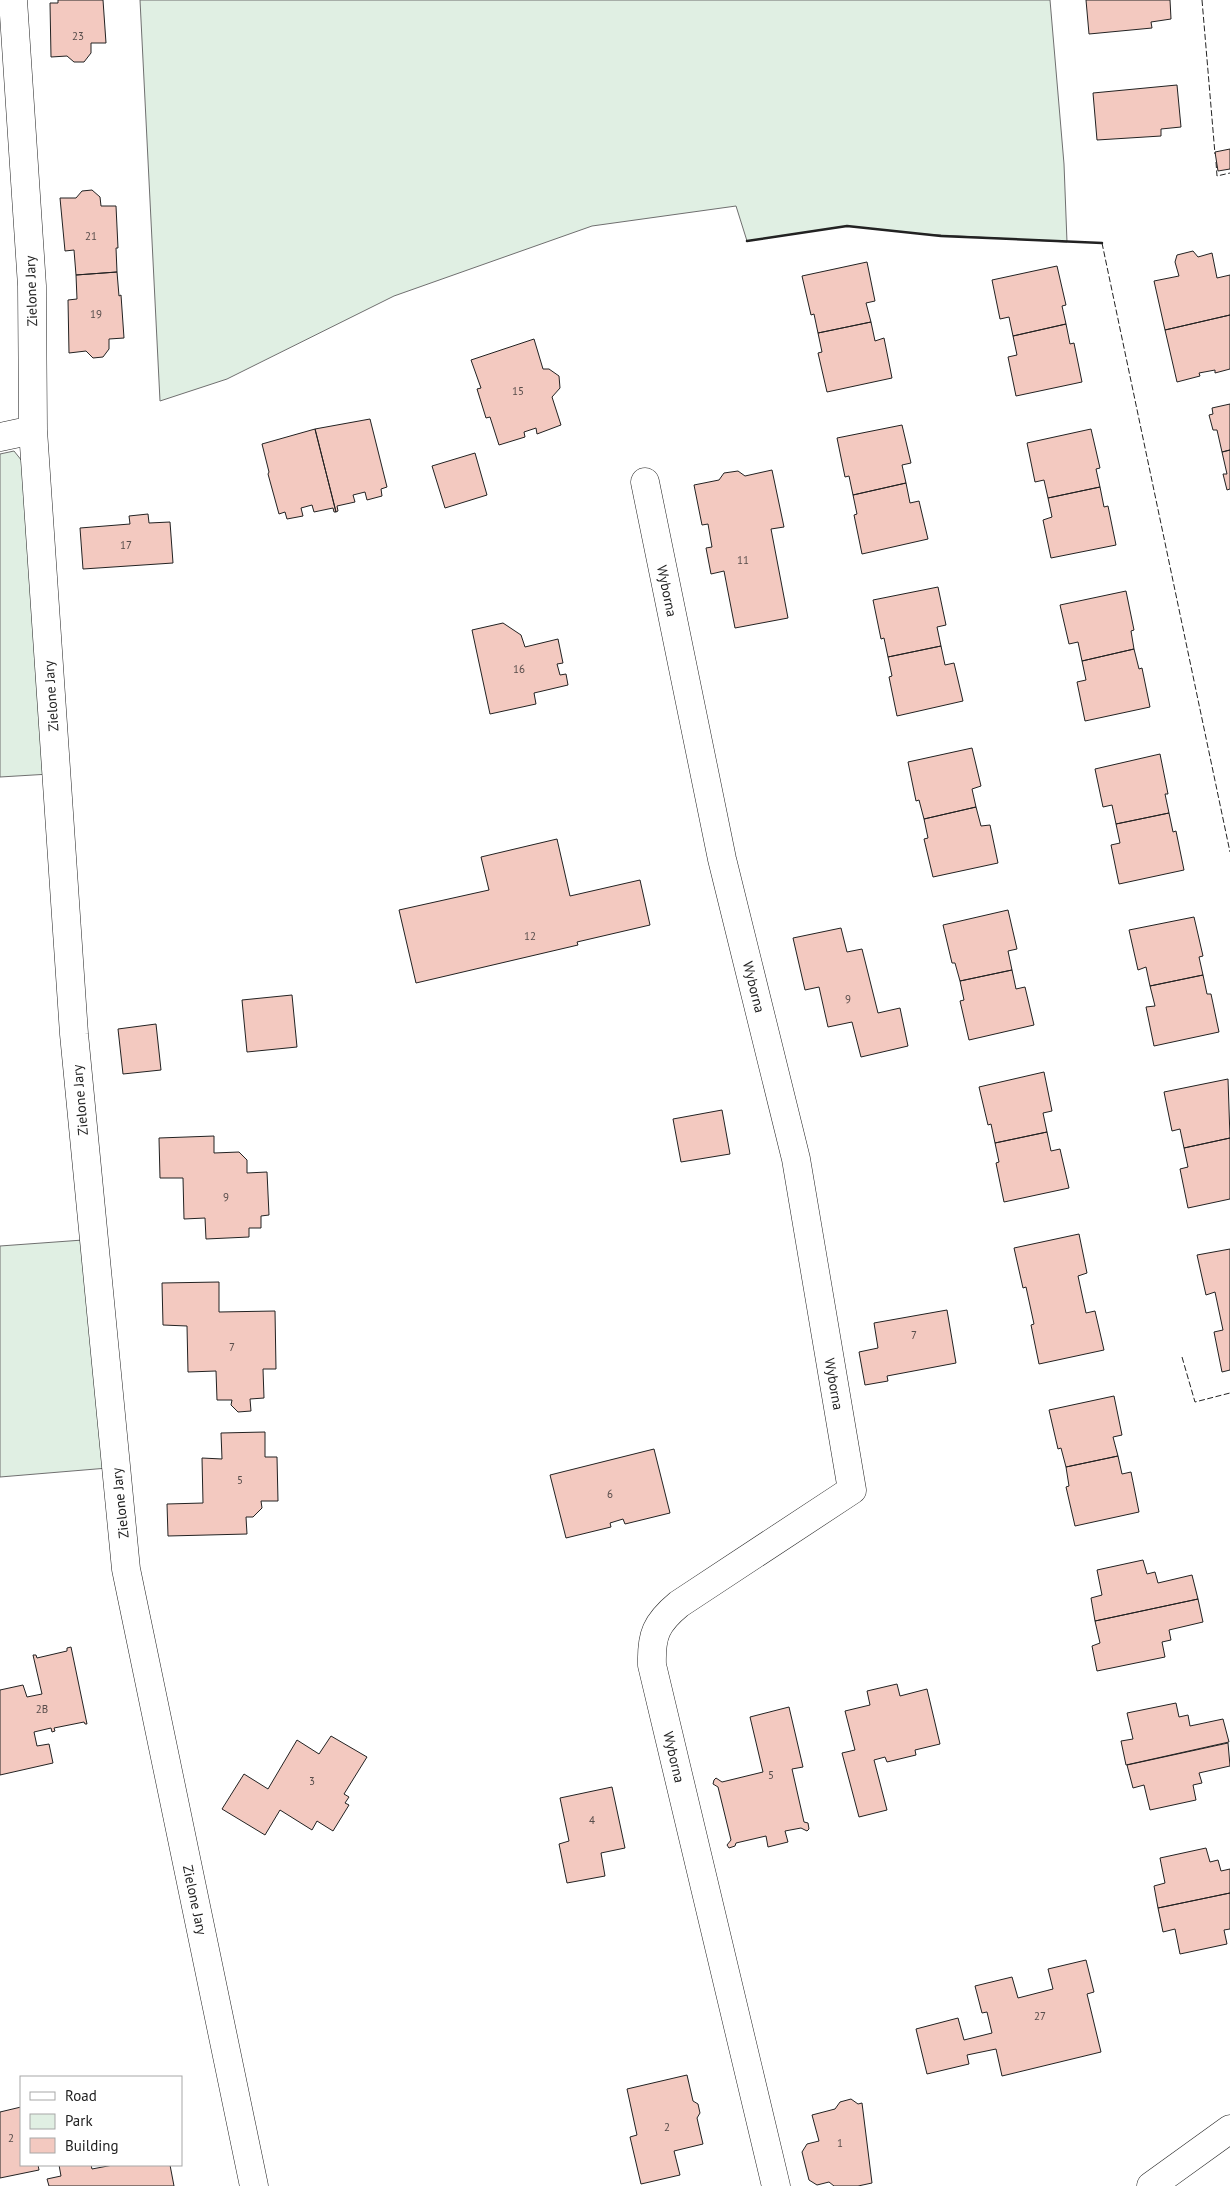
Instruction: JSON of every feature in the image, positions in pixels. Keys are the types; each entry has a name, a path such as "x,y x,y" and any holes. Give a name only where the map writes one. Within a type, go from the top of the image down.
{"street":[{"name":"Zielone Jary","path":"12,0 32,286 33,430 74,1034 126,1569 254,2186"},
{"path":"0,438 33,430"},
{"name":"Wyborna","path":"645,482 722,859 796,1159 852,1490 679,1604 663,1617 651,1643 652,1665 776,2186"},
{"path":"1151,2186 1230,2129"}],"green space":[{"path":"140,0 1050,0 1064,164 1067,242 922,234 847,226 747,241 736,206 592,226 394,296 227,379 160,401"},
{"path":"14,451 26,466 50,774 0,777 0,454"},
{"path":"83,1240 108,1468 0,1477 0,1246"}],"building":[{"path":"58,0 103,0 106,43 91,43 91,53 84,62 74,62 67,56 51,57 50,3 58,3"},
{"path":"1086,0 1170,0 1171,19 1151,22 1152,28 1089,34"},
{"path":"1177,85 1181,127 1161,129 1161,136 1097,140 1093,93"},
{"path":"1230,149 1230,169 1218,171 1215,152"},
{"path":"92,190 100,197 101,206 116,206 117,272 76,275 74,250 65,251 60,198 76,198 82,191"},
{"path":"1193,251 1198,257 1212,253 1217,278 1230,275 1230,315 1165,330 1154,281 1179,276 1175,262 1177,255"},
{"path":"867,262 875,301 866,303 871,322 818,333 814,314 811,315 802,276"},
{"path":"1057,266 1066,305 1062,306 1066,324 1013,336 1009,317 1000,319 992,280"},
{"path":"117,272 119,296 121,295 124,338 109,339 109,349 103,357 93,358 86,351 69,353 68,300 77,299 76,275"},
{"path":"1230,315 1230,369 1215,373 1215,370 1199,373 1200,376 1177,382 1165,330"},
{"path":"871,322 875,341 884,338 892,378 827,392 818,353 822,352 818,333"},
{"path":"1066,324 1070,344 1074,343 1082,382 1016,396 1008,357 1017,355 1013,336"},
{"path":"534,339 543,369 549,369 559,376 560,388 552,397 561,425 537,434 536,428 524,432 525,437 499,445 490,417 486,418 477,389 481,388 471,360"},
{"path":"1230,404 1230,450 1222,452 1217,430 1213,430 1209,415 1213,414 1212,408"},
{"path":"370,419 387,487 381,489 382,496 367,500 365,492 353,495 355,502 337,506 338,511 336,512 315,429"},
{"path":"902,425 911,463 902,465 906,483 853,495 849,476 845,477 837,438"},
{"path":"315,429 336,512 334,512 333,508 314,512 312,505 301,508 303,516 287,519 285,512 279,514 262,444"},
{"path":"1091,429 1100,468 1096,469 1100,487 1048,498 1044,480 1035,482 1027,443"},
{"path":"1230,450 1230,489 1227,490 1223,474 1227,474 1222,452"},
{"path":"475,453 487,495 445,508 432,466"},
{"path":"772,470 784,527 771,529 788,618 735,628 724,571 711,574 706,548 712,547 708,524 702,525 694,485 719,480 724,473 738,471 745,476"},
{"path":"906,483 910,503 919,501 928,539 862,554 854,515 857,514 853,495"},
{"path":"1100,487 1104,507 1108,506 1116,545 1051,558 1043,520 1052,517 1048,498"},
{"path":"148,514 149,523 170,522 173,563 83,569 80,528 130,524 129,516"},
{"path":"938,587 946,625 937,627 941,646 888,657 884,638 881,639 873,600"},
{"path":"1126,591 1134,630 1131,631 1134,649 1082,661 1078,642 1069,644 1060,605"},
{"path":"503,623 521,635 525,647 558,639 563,663 557,664 560,675 566,674 568,685 534,693 536,704 490,714 472,630"},
{"path":"941,646 945,665 954,663 963,701 897,716 889,677 892,676 888,657"},
{"path":"1134,649 1139,669 1142,668 1150,707 1085,721 1077,682 1086,680 1082,661"},
{"path":"972,748 981,786 972,789 976,807 924,819 919,800 916,801 908,762"},
{"path":"1160,754 1168,794 1165,794 1169,813 1116,824 1112,805 1103,807 1095,769"},
{"path":"976,807 981,826 990,825 998,863 933,877 924,839 928,838 924,819"},
{"path":"1169,813 1173,832 1176,831 1184,870 1119,884 1111,845 1120,843 1116,824"},
{"path":"557,839 570,896 640,880 650,925 577,942 578,945 416,983 399,910 489,890 481,857"},
{"path":"1008,910 1017,949 1008,951 1012,970 960,981 955,963 952,963 943,925"},
{"path":"1194,917 1203,956 1199,957 1203,975 1150,986 1146,967 1138,970 1129,930"},
{"path":"841,928 847,952 862,949 878,1013 900,1008 908,1046 861,1057 852,1022 828,1027 819,987 805,990 793,938"},
{"path":"1012,970 1016,989 1025,987 1034,1025 969,1040 960,1001 964,1000 960,981"},
{"path":"1203,975 1207,994 1211,994 1219,1032 1154,1046 1146,1007 1155,1006 1150,986"},
{"path":"292,995 297,1047 247,1052 242,1000"},
{"path":"156,1024 161,1070 123,1074 118,1029"},
{"path":"1044,1072 1052,1111 1043,1113 1047,1132 995,1143 991,1124 988,1125 979,1087"},
{"path":"1228,1079 1230,1138 1184,1148 1180,1129 1172,1131 1164,1092"},
{"path":"722,1110 730,1154 681,1162 673,1119"},
{"path":"1047,1132 1051,1151 1060,1149 1069,1188 1004,1202 996,1163 999,1162 995,1143"},
{"path":"214,1136 214,1153 239,1152 247,1160 247,1173 267,1172 269,1215 261,1216 261,1228 249,1228 249,1237 206,1239 205,1218 184,1219 183,1178 160,1178 159,1138"},
{"path":"1230,1138 1230,1199 1188,1208 1180,1169 1188,1167 1184,1148"},
{"path":"1079,1234 1087,1273 1078,1276 1086,1313 1095,1311 1104,1350 1039,1364 1031,1325 1034,1324 1026,1287 1023,1288 1014,1248"},
{"path":"1230,1249 1230,1370 1222,1372 1214,1332 1223,1330 1215,1292 1206,1295 1197,1255"},
{"path":"219,1282 219,1312 275,1311 276,1369 263,1369 264,1398 250,1399 251,1411 238,1412 231,1405 232,1400 217,1400 216,1371 188,1372 187,1326 163,1325 162,1283"},
{"path":"947,1310 956,1363 887,1376 888,1381 865,1385 859,1352 878,1348 874,1323"},
{"path":"1114,1396 1122,1435 1113,1437 1118,1456 1066,1467 1061,1448 1058,1449 1049,1410"},
{"path":"265,1432 265,1457 277,1457 278,1501 261,1501 262,1508 253,1517 246,1517 247,1534 168,1536 167,1504 203,1503 202,1458 222,1459 221,1433"},
{"path":"654,1449 670,1513 625,1524 623,1519 610,1523 611,1527 566,1538 550,1475"},
{"path":"1118,1456 1122,1474 1131,1472 1139,1512 1075,1526 1066,1487 1069,1486 1066,1467"},
{"path":"1143,1560 1147,1574 1155,1572 1158,1583 1192,1575 1198,1599 1095,1621 1091,1598 1102,1595 1097,1570"},
{"path":"1198,1599 1203,1622 1169,1630 1171,1640 1162,1642 1165,1657 1097,1671 1092,1646 1100,1643 1095,1621"},
{"path":"71,1647 87,1724 84,1722 54,1728 55,1731 52,1732 51,1728 34,1732 37,1746 49,1744 53,1763 0,1775 0,1690 23,1685 27,1697 42,1694 33,1655 36,1655 37,1658 67,1651 67,1648"},
{"path":"897,1684 900,1696 927,1689 940,1744 915,1750 916,1755 887,1762 885,1757 874,1760 887,1810 859,1817 842,1753 855,1750 845,1711 870,1705 867,1691"},
{"path":"1176,1703 1179,1717 1188,1715 1190,1726 1223,1719 1229,1742 1126,1765 1121,1741 1133,1739 1127,1713"},
{"path":"789,1707 803,1767 792,1769 804,1822 808,1823 809,1829 807,1831 801,1828 785,1831 788,1842 768,1847 766,1836 736,1843 735,1846 729,1848 727,1845 731,1840 718,1787 713,1784 714,1780 716,1778 722,1782 763,1772 750,1717"},
{"path":"331,1736 367,1757 344,1794 349,1797 345,1803 349,1805 333,1831 317,1821 312,1830 280,1810 265,1835 222,1809 244,1774 268,1789 297,1740 319,1754"},
{"path":"1228,1743 1230,1766 1199,1773 1202,1783 1193,1785 1196,1800 1150,1810 1144,1785 1133,1788 1127,1765"},
{"path":"612,1787 625,1848 601,1853 605,1876 567,1883 559,1844 569,1841 560,1798"},
{"path":"1206,1848 1210,1862 1218,1860 1221,1871 1230,1869 1230,1893 1158,1908 1154,1886 1165,1883 1160,1858"},
{"path":"1230,1893 1230,1929 1224,1930 1227,1944 1180,1954 1175,1929 1163,1932 1158,1908"},
{"path":"1086,1960 1094,1992 1087,1994 1101,2052 1002,2076 996,2049 967,2055 969,2064 927,2074 916,2029 958,2018 964,2040 992,2033 987,2012 982,2013 975,1986 1012,1977 1018,1998 1053,1989 1048,1969"},
{"path":"687,2075 693,2101 698,2104 700,2113 697,2118 703,2144 674,2151 680,2175 641,2184 630,2137 637,2135 627,2089"},
{"path":"851,2099 858,2104 862,2103 872,2183 858,2186 834,2186 829,2182 817,2185 809,2180 802,2152 807,2144 819,2141 812,2115 835,2109 840,2102"},
{"path":"20,2107 20,2166 38,2166 39,2170 0,2178 0,2112"},
{"path":"59,2166 91,2166 92,2169 108,2166 170,2166 174,2186 49,2186 47,2179 61,2176"}],"fence":[{"path":"1202,0 1215,154"},
{"path":"1216,162 1217,176 1230,173"},
{"path":"1102,243 1230,852"},
{"path":"1182,1357 1195,1402 1230,1393"}],"wall":[{"path":"747,241 847,226 941,236 1102,243"}]}
